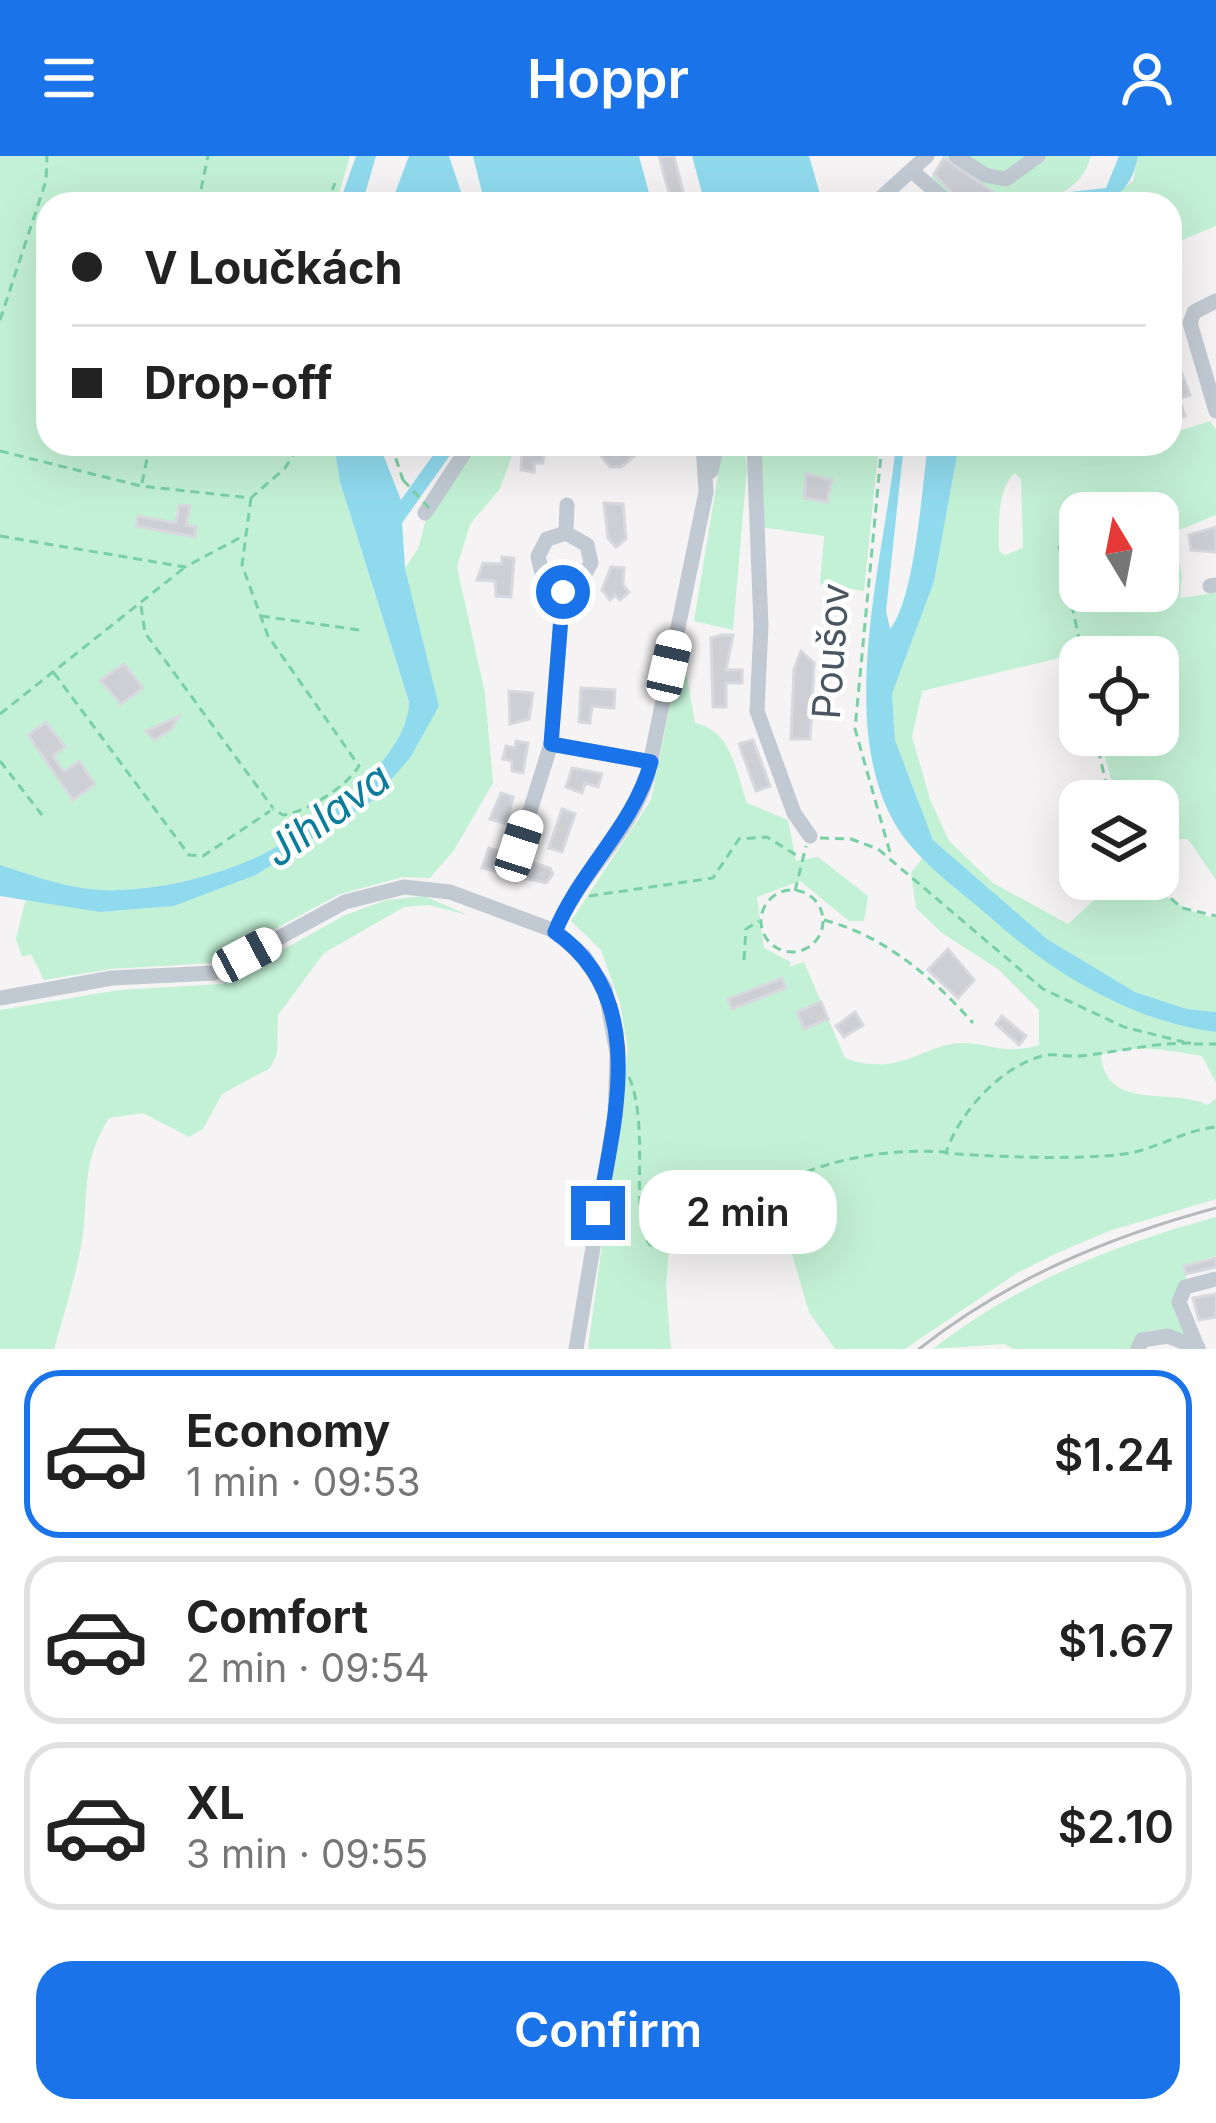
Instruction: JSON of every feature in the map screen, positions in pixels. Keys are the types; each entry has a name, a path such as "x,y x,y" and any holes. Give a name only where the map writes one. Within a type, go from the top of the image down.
{"street":[{"path":"888,192 927,156"},
{"path":"956,156 1006,179 1038,156"},
{"path":"912,171 936,192"},
{"path":"1216,301 1194,312 1190,323 1216,411"},
{"path":"427,510 462,456"},
{"path":"704,456 706,492"},
{"path":"555,932 569,897 634,808 651,762 714,456"},
{"name":"Poušov","path":"754,456 760,626 757,711 794,813 810,836"},
{"path":"566,533 567,505"},
{"path":"566,533 587,545 591,563 582,579 563,592 542,574 538,556 548,539 566,533"},
{"path":"519,846 551,744 563,592"},
{"path":"551,744 651,762"},
{"path":"0,998 112,978 214,973 345,902 404,887 450,892 555,932 584,956 605,988 617,1054 615,1116 576,1349"},
{"path":"1198,1348 1180,1302 1185,1287 1216,1279"},
{"path":"1138,1349 1142,1340 1158,1335 1198,1348"}],"path":[{"path":"42,192 47,156"},
{"path":"200,192 208,156"},
{"path":"332,192 335,183"},
{"path":"0,320 36,211"},
{"path":"0,451 141,485 251,498"},
{"path":"141,485 147,456"},
{"path":"142,606 145,633 273,809 291,815 358,771 357,757 272,643 242,565 251,498 292,456"},
{"path":"395,456 403,480 427,510"},
{"name":"Poušov","path":"881,456 855,729 892,859"},
{"path":"0,714 142,606 185,567 249,533"},
{"path":"0,536 185,567"},
{"path":"260,616 358,630"},
{"path":"54,673 189,855 203,856 273,809"},
{"path":"0,760 42,815"},
{"path":"810,836 851,839 892,859 1043,989 1124,1027 1191,1043"},
{"path":"569,897 624,895 713,878 739,839 767,837 801,858 795,891"},
{"path":"744,960 746,929 761,920 769,901 795,891 816,902 823,920 817,940 792,952 767,940 761,920"},
{"path":"1173,900 1182,908 1216,916"},
{"path":"823,920 855,928 925,973 973,1023"},
{"path":"946,1153 973,1107 1018,1066 1046,1055 1079,1056 1141,1042 1216,1044"},
{"path":"617,1054 638,1098 644,1164 639,1225 650,1245 665,1244 757,1189 808,1169 884,1154 1110,1155 1139,1151 1189,1129 1216,1127"}],"green space":[{"path":"0,156 350,156 340,192 36,192 36,456 336,456 409,703 404,727 391,751 346,799 291,839 228,869 149,888 102,890 57,883 0,865"},
{"path":"945,156 1091,156 1082,175 1062,192 943,192 931,178"},
{"path":"1138,156 1216,156 1216,226 1182,240 1182,192 1119,192 1133,181"},
{"path":"1210,421 1216,429 1216,515 1179,530 1179,492 1059,492 1059,612 1179,612 1179,563 1180,598 1216,593 1216,880 1188,839 1179,839 1179,780 1111,780 1105,756 1179,756 1179,636 1059,636 1059,658 922,691 912,737 930,799 949,841 993,883 1068,924 1094,900 1172,900 1216,918 1216,1012 1187,1009 1135,992 1047,939 933,840 895,740 892,694 934,582 957,456 1182,456 1182,430","holes":["1015,473 1021,479 1023,548 1005,555 999,551 1004,489"]},
{"path":"466,456 512,456 500,489 470,524 457,567 485,693 493,783 454,850 430,878 403,877 340,894 212,963 111,969 44,980 31,954 22,957 16,939 26,898 100,912 174,906 256,875 372,801 439,706 405,568 418,549 429,508"},
{"path":"721,456 746,456 733,630 694,621"},
{"path":"758,456 878,456 864,591 820,584 824,536 761,527"},
{"path":"678,665 685,666 695,723 725,743 747,803 788,820 796,861 818,857 868,896 864,921 849,921 800,881 757,897 764,948 791,962 789,967 804,962 845,1058 882,1064 951,1044 1008,1049 1039,1045 1039,1010 998,969 942,933 916,908 911,873 923,857 1057,968 1132,1009 1216,1032 1216,1083 1202,1056 1140,1049 1101,1055 1105,1073 1127,1091 1208,1105 1216,1098 1216,1199 1109,1231 1055,1254 1017,1273 905,1349 835,1349 809,1312 784,1227 758,1200 701,1207 670,1236 666,1286 671,1349 588,1349 628,1050 620,1003 601,950 571,921 651,800"},
{"path":"424,896 468,915 429,905 404,907 324,953 278,1015 277,1054 270,1068 222,1094 203,1129 189,1137 143,1113 109,1118 89,1166 81,1247 54,1349 0,1349 0,1010 119,990 222,984 345,915 387,900"},
{"path":"1216,1217 1216,1256 1184,1265 1187,1283 1174,1311 1187,1337 1148,1331 1131,1349 1013,1349 1005,1344 933,1349 998,1304 1068,1269"}],"water":[{"path":"356,156 376,156 366,192 343,192"},
{"path":"409,156 449,156 461,192 396,192"},
{"path":"473,156 639,156 649,192 482,192"},
{"path":"692,156 809,156 819,192 702,192"},
{"path":"1119,156 1138,156 1120,192 1070,192 1106,188"},
{"name":"Jihlava","path":"336,456 384,456 401,500 432,456 449,456 402,523 405,568 439,706 410,758 372,801 256,875 174,906 100,912 0,896 0,865 72,886 117,890 181,882 243,863 319,820 391,750 404,726 409,702"},
{"path":"894,456 903,456 886,611 890,629 906,593 927,456 957,456 934,582 892,694 895,740 933,840 1047,939 1135,992 1187,1009 1216,1012 1216,1032 1156,1018 1072,979 942,877 903,837 877,781 868,735 866,686"}],"building":[{"path":"659,156 674,156 683,192 669,192"},
{"path":"944,158 993,192 951,192 934,174"},
{"path":"1182,374 1190,395 1182,398"},
{"path":"522,456 543,456 543,463 534,463 534,472 521,470"},
{"path":"601,456 634,456 621,467 610,467"},
{"path":"806,474 832,480 827,502 804,498"},
{"path":"604,503 623,504 626,539 616,547 608,538"},
{"path":"179,505 190,506 186,525 196,527 195,537 136,526 138,516 176,523"},
{"path":"1216,527 1216,552 1191,550 1189,535"},
{"path":"502,557 514,558 511,597 496,596 495,581 477,580 483,563 502,564"},
{"path":"611,567 624,568 623,585 629,592 620,600 615,595 610,600 602,590"},
{"path":"733,635 726,670 742,670 742,683 726,683 726,707 713,707 711,638"},
{"path":"801,651 814,663 810,739 791,739 794,669"},
{"path":"124,664 143,688 121,704 100,680"},
{"path":"581,688 615,690 614,708 592,706 590,723 579,722"},
{"path":"509,691 533,693 529,719 510,724"},
{"path":"179,716 172,729 154,740 146,731"},
{"path":"46,722 65,747 53,756 64,772 79,761 95,784 73,800 28,735"},
{"path":"753,740 770,786 756,791 739,744"},
{"path":"516,741 528,743 523,773 512,771 512,761 503,759 506,746 515,748"},
{"path":"572,768 602,774 598,787 585,783 582,793 566,787"},
{"path":"501,793 513,797 507,824 490,819"},
{"path":"562,809 575,814 562,852 549,848"},
{"path":"489,848 550,868 553,874 546,883 482,868"},
{"path":"948,949 974,980 958,998 928,970"},
{"path":"782,978 786,988 732,1009 728,999"},
{"path":"821,1002 828,1019 804,1029 797,1012"},
{"path":"855,1012 863,1025 844,1037 836,1026"},
{"path":"1002,1016 1026,1036 1019,1045 996,1024"},
{"path":"1216,1258 1216,1267 1186,1274 1184,1266"},
{"path":"1216,1294 1216,1317 1199,1320 1193,1298"}],"railway":[{"path":"919,1349 988,1302 1060,1263 1137,1232 1216,1208"}],"route":[{"path":"563,592 551,744 651,762 642,794 569,897 555,932 593,967 616,1023 615,1116 598,1213"}]}
